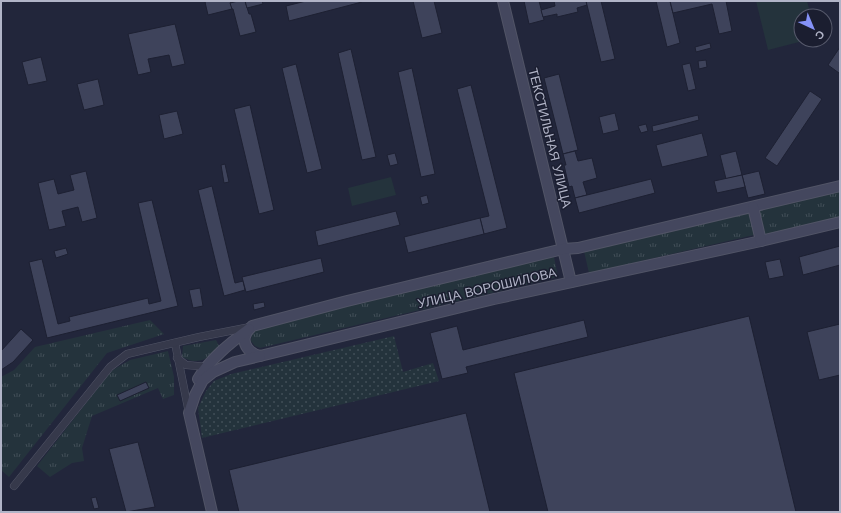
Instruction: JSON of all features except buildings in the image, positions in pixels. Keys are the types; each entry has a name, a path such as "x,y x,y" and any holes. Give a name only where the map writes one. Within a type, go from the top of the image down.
{"main road":[{"name":"ТЕКСТИЛЬНАЯ УЛИЦА","path":"503,1 571,282"},
{"name":"УЛИЦА ВОРОШИЛОВА","path":"252,326 347,301 564,249 585,246 840,186"},
{"path":"753,207 761,241"},
{"name":"УЛИЦА ВОРОШИЛОВА","path":"210,369 494,299 761,241 840,222"},
{"path":"252,326 246,334 244,341 246,348 254,354 260,356"},
{"path":"212,512 189,413 195,395 210,369 234,340 252,326"}],"street":[{"name":"УЛИЦА ВОРОШИЛОВА","path":"14,486 110,367 118,360 128,354 252,326"},
{"path":"175,343 189,413"},
{"path":"177,358 186,365 210,369"}],"green space":[{"path":"756,1 807,1 809,8 793,8 793,44 768,50"},
{"path":"391,177 396,195 352,206 348,188"},
{"path":"840,186 840,222 761,241 753,207"},
{"path":"749,213 754,235 589,273 584,251"},
{"path":"554,257 558,277 260,348 255,346 251,341 252,332 262,325"},
{"path":"150,320 164,334 107,353 9,477 1,470 1,377 14,370 35,347"},
{"path":"394,336 403,372 433,363 439,381 202,438 198,408 206,391 214,381 231,374"},
{"path":"216,340 220,348 207,358 193,361 182,357 183,346"},
{"path":"168,351 174,377 174,395 163,399 158,388 92,416 82,448 84,461 72,463 50,477 37,466 111,371 130,360"}]}
